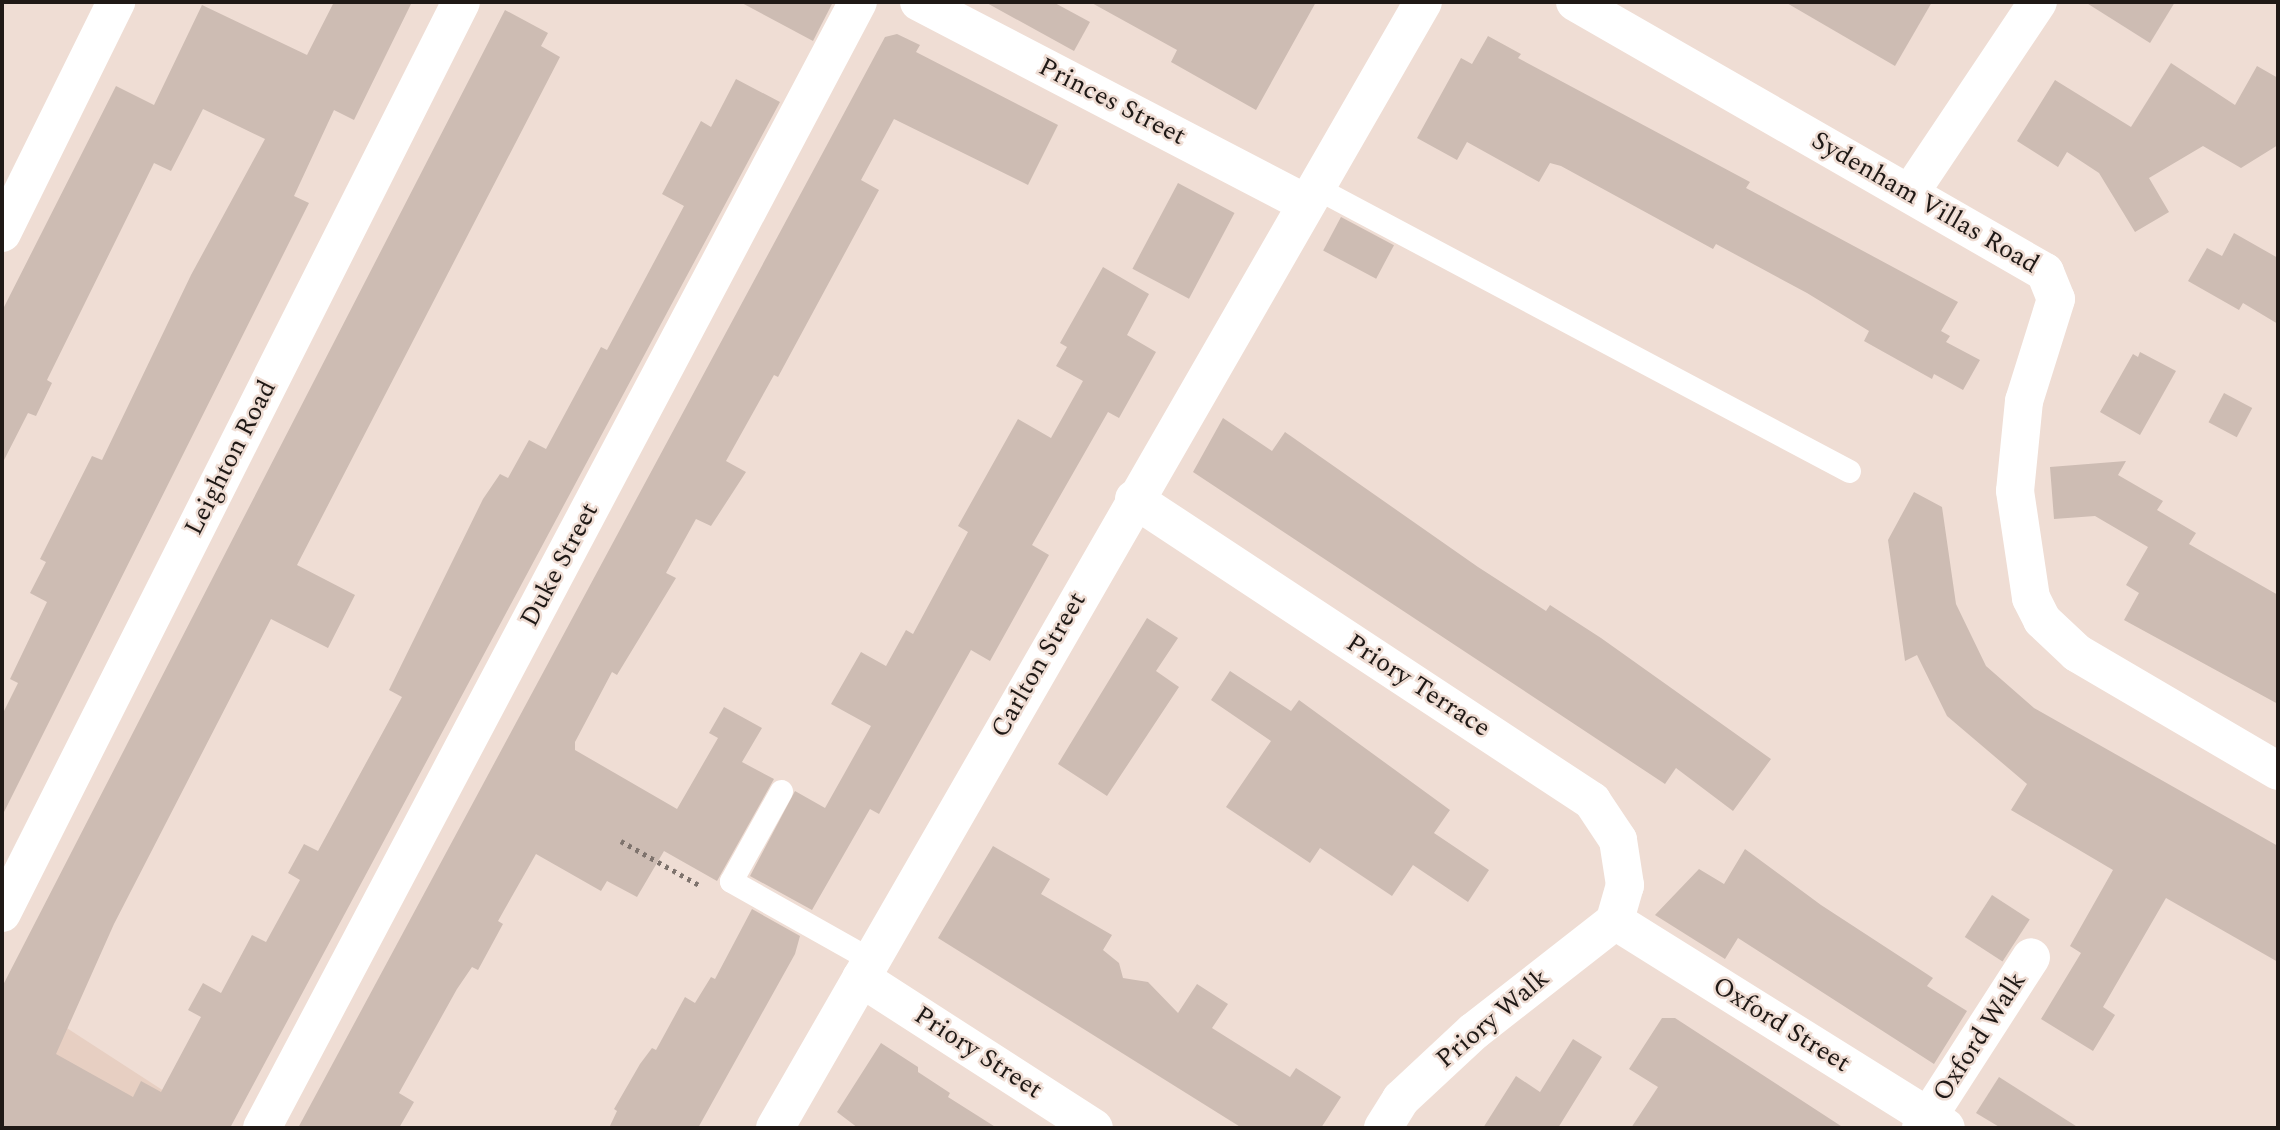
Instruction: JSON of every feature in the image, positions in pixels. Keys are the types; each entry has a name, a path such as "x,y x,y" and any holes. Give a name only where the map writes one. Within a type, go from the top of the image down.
{"street":[{"path":"2,233 116,2"},
{"name":"Leighton Road","path":"2,913 461,2"},
{"name":"Duke Street","path":"262,1128 858,2"},
{"name":"Princes Street","path":"919,2 1309,194"},
{"name":"Carlton Street","path":"775,1128 1309,194 1423,2"},
{"name":"Sydenham Villas Road","path":"1575,2 2036,266 2055,290 2054,308 2024,401 2015,491 2026,580 2042,620 2077,653 2278,771"},
{"path":"1910,193 2038,2"},
{"name":"Priory Terrace","path":"1134,499 1592,801 1618,840 1624,863 1623,896 1615,921"},
{"name":"Oxford Street","path":"1615,921 1932,1124"},
{"name":"Priory Walk","path":"1383,1128 1401,1099 1474,1031 1615,921"},
{"name":"Oxford Walk","path":"1932,1124 2031,957"},
{"name":"Priory Street","path":"866,969 1094,1128"}],"lane":[{"path":"1309,194 1849,471"},
{"path":"781,790 731,881 866,969"}],"path":[{"path":"621,841 722,898 731,881"}],"shaded area":[{"path":"2,986 221,1128 2,1128"}],"building":[{"path":"334,2 412,2 354,120 334,110 294,196 309,203 2,816 2,715 18,683 10,679 47,602 30,593 46,562 40,559 92,456 102,460 191,275 265,139 203,109 171,171 154,163 47,380 52,383 36,416 28,413 2,464 2,311 116,86 154,105 202,5 307,55"},
{"path":"740,2 833,2 813,41"},
{"path":"985,2 1053,2 1090,22 1074,51"},
{"path":"1090,2 1316,2 1256,110 1171,62 1177,50"},
{"path":"1785,2 1932,2 1895,66"},
{"path":"2085,2 2175,2 2150,43"},
{"path":"505,10 548,33 541,46 560,57 297,565 355,595 328,648 271,619 114,924 56,1054 133,1097 141,1081 161,1092 201,1017 188,1010 203,983 221,993 252,935 266,942 300,880 288,873 304,844 318,851 402,697 389,690 483,499 500,474 508,478 529,440 546,449 601,347 607,350 684,206 662,194 701,121 711,127 736,79 780,102 230,1128 2,1128 2,987"},
{"path":"897,34 920,45 916,52 1058,125 1028,185 894,119 861,180 879,190 778,377 774,375 726,461 746,472 711,526 696,519 666,573 676,578 617,675 612,672 575,742 575,750 677,809 718,738 709,733 724,707 762,728 742,762 774,779 717,881 664,851 637,897 607,881 601,891 536,854 498,921 503,924 478,970 472,967 457,989 399,1093 414,1102 399,1128 298,1128 885,37"},
{"path":"1488,36 1521,54 1518,58 1750,182 1746,188 1958,302 1941,331 1950,336 1946,342 1980,360 1963,390 1934,374 1932,379 1864,341 1869,331 1807,293 1716,244 1713,249 1561,166 1550,163 1539,182 1467,142 1457,160 1417,138 1461,58 1472,64"},
{"path":"2171,63 2235,105 2257,66 2278,78 2278,145 2241,168 2203,146 2149,178 2169,212 2135,232 2099,173 2067,152 2058,167 2017,141 2055,80 2131,127"},
{"path":"1178,183 1235,213 1189,299 1132,269"},
{"path":"1341,217 1394,245 1376,279 1323,251"},
{"path":"2234,233 2278,258 2278,324 2243,303 2239,310 2188,281 2207,248 2222,256"},
{"path":"1103,267 1149,294 1127,335 1156,352 1119,418 1108,412 1032,545 1049,555 990,661 971,650 879,814 870,809 812,910 750,876 795,791 825,808 871,726 831,704 861,652 886,666 906,630 913,634 968,532 958,526 1018,419 1051,438 1083,381 1056,366 1067,347 1060,343"},
{"path":"2140,352 2176,371 2140,435 2100,412 2133,354 2138,357"},
{"path":"2224,393 2252,408 2237,437 2209,422"},
{"path":"1223,418 1272,451 1285,432 1478,567 1546,611 1550,605 1601,638 1771,759 1733,811 1676,768 1665,784 1193,472"},
{"path":"2126,461 2118,475 2163,501 2157,510 2196,533 2189,544 2278,595 2278,704 2124,620 2139,593 2126,585 2148,547 2095,516 2054,519 2050,467"},
{"path":"1914,492 1942,507 1956,604 1986,666 2034,708 2278,846 2278,962 2166,898 2103,1007 2115,1015 2093,1051 2041,1019 2081,953 2070,946 2113,870 2011,810 2027,784 1947,716 1917,655 1905,661 1888,540"},
{"path":"1147,618 1178,638 1156,671 1179,687 1107,796 1058,764"},
{"path":"1230,671 1291,711 1299,700 1450,810 1434,833 1489,870 1468,902 1413,865 1392,896 1320,848 1310,863 1226,807 1271,741 1211,700"},
{"path":"993,846 1050,879 1041,894 1112,935 1103,950 1119,963 1123,978 1148,982 1178,1013 1197,984 1228,1004 1212,1028 1290,1077 1296,1068 1341,1097 1321,1128 1242,1128 938,938"},
{"path":"1745,849 1821,905 1933,978 1927,986 1967,1011 1934,1064 1738,938 1725,959 1655,915 1699,869 1724,884"},
{"path":"1992,895 2030,920 2003,961 1965,937"},
{"path":"752,909 800,936 795,954 698,1128 609,1128 617,1111 614,1109 640,1064 652,1048 656,1050 685,997 695,1003 711,977 715,979"},
{"path":"1662,1018 1675,1018 1844,1128 1631,1128 1658,1087 1629,1069"},
{"path":"1573,1039 1602,1057 1558,1128 1483,1128 1516,1076 1540,1092"},
{"path":"881,1043 918,1067 918,1072 950,1093 948,1097 997,1128 858,1128 837,1112"},
{"path":"1999,1077 2079,1128 2001,1128 1976,1113"}]}
